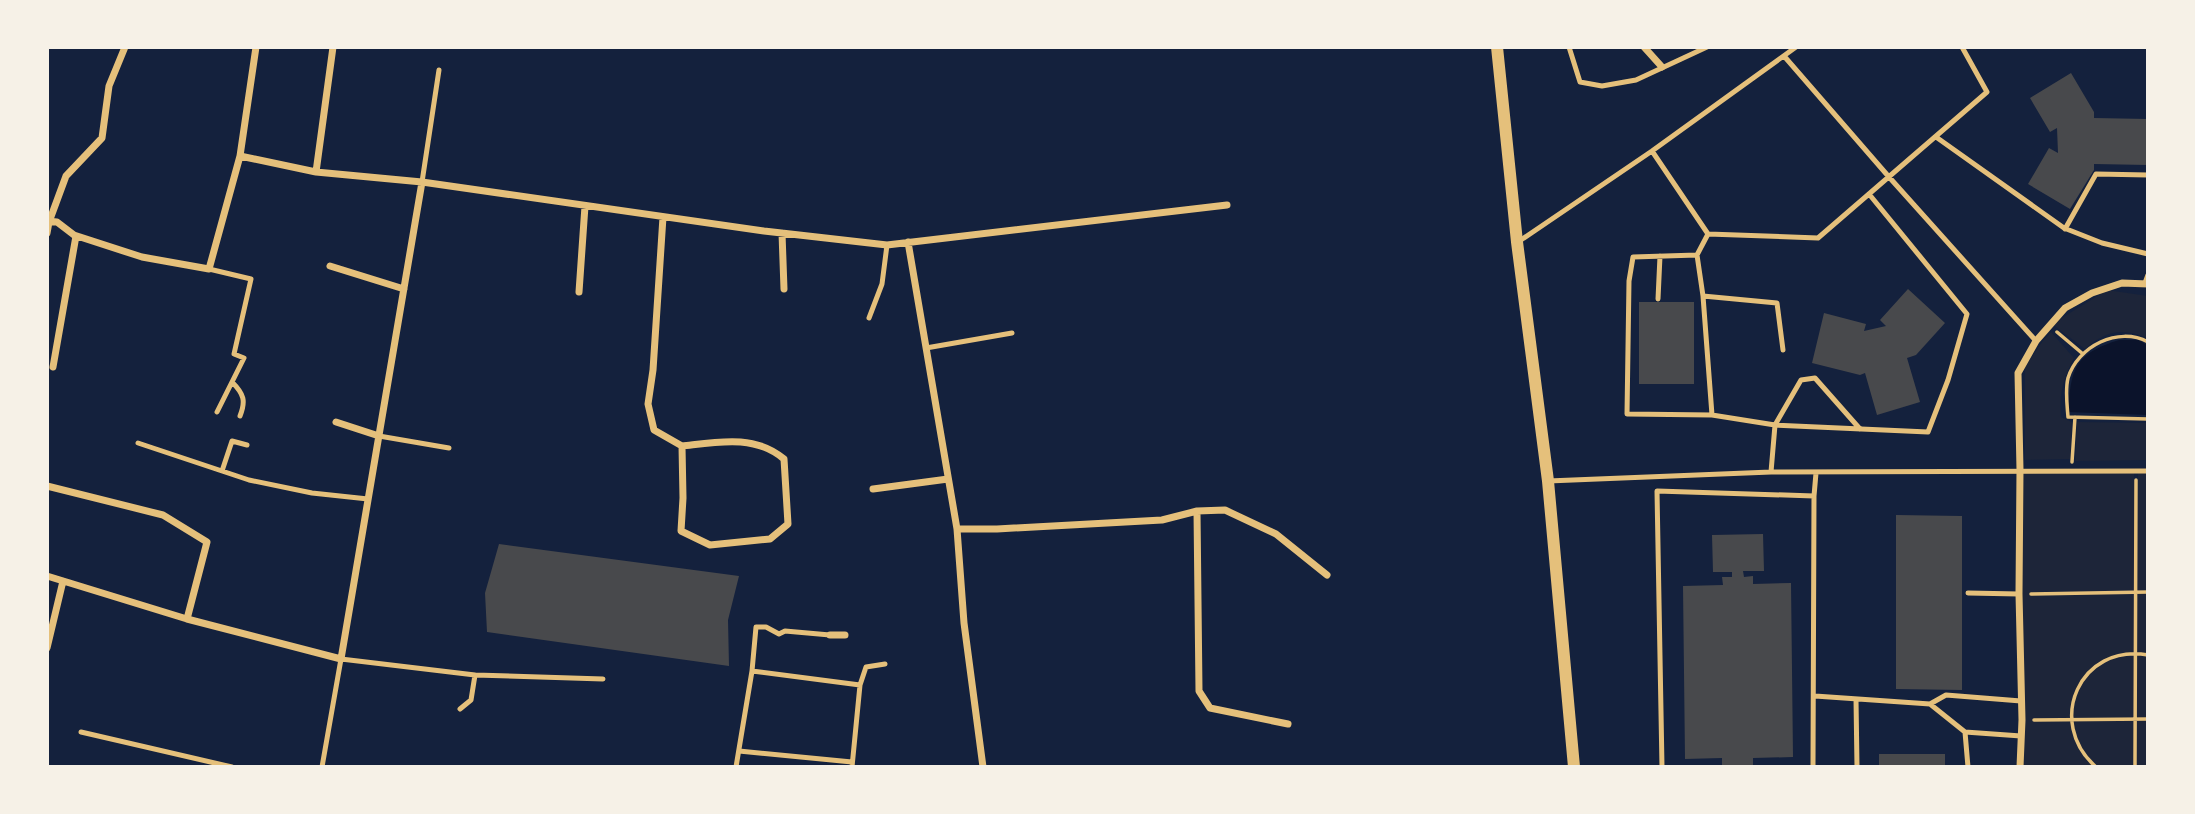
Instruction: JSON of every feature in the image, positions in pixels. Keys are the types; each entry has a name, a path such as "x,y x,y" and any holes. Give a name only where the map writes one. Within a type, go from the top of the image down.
{"street":[{"path":"47,233 48,221 66,176 102,138 109,86 125,47"},
{"path":"48,221 57,222 76,236 142,257 209,269 240,156 256,47"},
{"path":"317,172 332,47"},
{"path":"1497,47 1517,242 1548,481 1574,767"},
{"path":"1644,47 1662,66"},
{"path":"240,156 317,172 422,182 663,217 887,245 1227,205"},
{"path":"47,576 187,619 341,659 422,182"},
{"path":"579,292 585,206"},
{"path":"663,217 653,370 648,404 654,430 682,446 730,441 749,442 764,445 777,453 784,459 788,524 770,539 710,545 681,531 682,446"},
{"path":"782,233 784,289"},
{"path":"53,367 76,236"},
{"path":"908,243 957,529 964,624 983,767"},
{"path":"330,267 404,289"},
{"path":"2020,767 2022,720 2018,373 2036,341 2065,308 2092,293 2122,283 2147,281"},
{"path":"336,422 379,436"},
{"path":"873,489 948,479"},
{"path":"47,486 163,515 207,542 187,619"},
{"path":"957,529 1162,520 1197,511 1225,510 1276,534 1326,575"},
{"path":"1197,511 1199,691 1210,708 1287,724"},
{"path":"47,648 63,581"},
{"path":"830,635 845,635"}],"lane":[{"path":"1569,47 1580,82 1602,86 1636,80 1707,47"},
{"path":"1517,242 1652,151 1796,47"},
{"path":"1708,234 1818,239 1987,92 1962,47"},
{"path":"1784,56 2036,341"},
{"path":"422,182 439,70"},
{"path":"1936,137 2065,229 2102,243 2148,254"},
{"path":"1652,151 1708,234"},
{"path":"2065,229 2096,174 2148,175"},
{"path":"1697,255 1633,257 1629,281 1627,414 1712,415 1776,425 1928,432 1948,380 1967,314 1869,194"},
{"path":"1708,234 1697,255 1703,296 1712,415"},
{"path":"869,318 882,284 887,245"},
{"path":"1658,299 1660,256"},
{"path":"209,269 251,279 234,354 244,358 217,412"},
{"path":"1703,296 1777,303 1783,350"},
{"path":"926,348 1012,333"},
{"path":"1771,472 1776,425 1801,380 1815,378 1860,429"},
{"path":"232,382 243,394 245,403 240,416"},
{"path":"379,436 449,448"},
{"path":"222,471 232,440 247,445"},
{"path":"138,443 222,471 312,493 368,499"},
{"path":"1548,481 1771,472 2148,471"},
{"path":"1813,767 1816,472"},
{"path":"1662,767 1657,492 1814,496"},
{"path":"1968,593 2019,594"},
{"path":"736,767 752,671 756,627 766,627 779,634 785,631 830,635"},
{"path":"322,767 341,659 475,675 603,679"},
{"path":"739,751 852,764 860,685 866,667 885,664"},
{"path":"752,671 860,685"},
{"path":"460,709 471,700 475,675"},
{"path":"1815,696 1930,704 1946,695 2021,701"},
{"path":"1856,699 1857,767"},
{"path":"1930,704 1965,732 2021,736"},
{"path":"81,732 232,767"},
{"path":"1965,732 1968,767"}],"path":[{"path":"2050,326 2083,354"},
{"path":"2148,342 2127,335 2110,337 2083,354 2068,379 2068,416 2148,419"},
{"path":"2072,471 2075,417"},
{"path":"2135,767 2136,471"},
{"path":"2019,594 2148,592"},
{"path":"2096,767 2080,748 2071,720 2075,694 2089,673 2110,658 2135,653 2148,655"},
{"path":"2022,720 2148,719"}],"shaded area":[{"path":"2107,290 2148,296 2148,338 2130,333 2115,333 2100,338 2085,349 2052,324"},
{"path":"2051,332 2074,358 2061,394 2061,417 2072,422 2070,459 2025,460 2025,367"},
{"path":"2119,340 2139,340 2148,346 2148,415 2068,412 2071,384 2078,364 2093,351"},
{"path":"2077,422 2148,423 2148,460 2075,461"},
{"path":"2021,471 2134,473 2135,558 2138,473 2148,473 2148,767 2020,767"}],"building":[{"path":"2071,73 2094,112 2094,118 2148,119 2148,165 2094,164 2094,170 2070,209 2028,184 2049,148 2058,153 2057,128 2050,132 2030,98"},
{"path":"1908,289 1945,323 1916,355 1907,358 1920,402 1877,415 1865,373 1860,375 1812,363 1824,313 1866,324 1864,331 1886,326 1880,320"},
{"path":"1639,302 1694,302 1694,384 1639,384"},
{"path":"1896,515 1962,516 1962,690 1896,689"},
{"path":"1763,534 1764,571 1743,571 1744,577 1753,576 1753,584 1791,583 1793,757 1753,758 1753,765 1744,767 1722,766 1722,758 1685,759 1683,586 1723,585 1722,577 1732,577 1732,572 1713,572 1712,535"},
{"path":"499,544 739,576 728,620 729,666 487,632 485,593"},
{"path":"1879,754 1945,754 1945,767 1879,767"}]}
